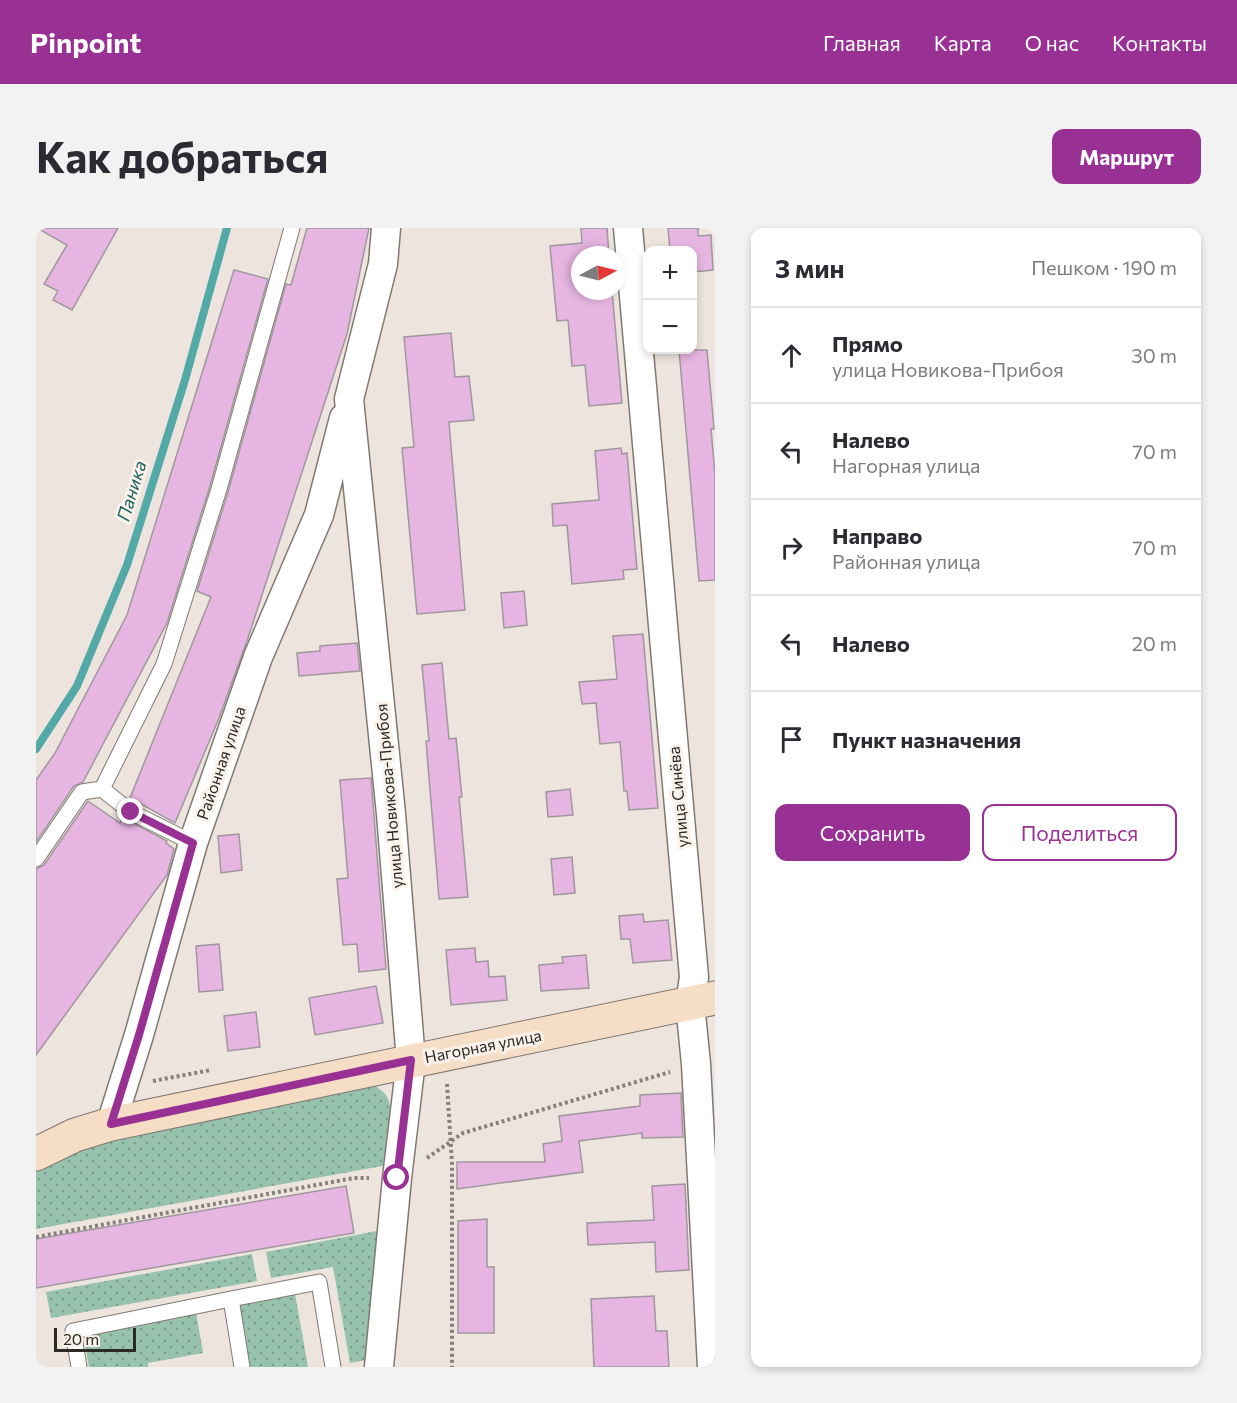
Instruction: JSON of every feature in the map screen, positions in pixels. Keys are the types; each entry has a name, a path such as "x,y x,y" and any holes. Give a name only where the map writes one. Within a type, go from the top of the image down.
{"street":[{"name":"улица Новикова-Прибоя","path":"379,1367 411,1060 392,814 349,399 383,264 386,228"},
{"name":"улица Синёва","path":"628,228 694,976 703,1001 712,1367"},
{"name":"Районная улица","path":"111,1124 139,1035 193,843 258,657 319,515 349,399"},
{"name":"Нагорная улица","path":"111,1124 703,1001"},
{"path":"36,1154 75,1135 111,1124"}],"lane":[{"path":"102,789 164,664 219,489 292,228"},
{"path":"36,859 82,792 102,789 131,812 193,843"},
{"path":"79,1367 73,1331 320,1282 333,1367"},
{"path":"231,1299 242,1367"}],"path":[{"path":"445,1054 452,1164 452,1367"}],"green space":[{"path":"365,1080 383,1092 389,1101 391,1138 388,1165 36,1229 36,1163 47,1155"},
{"path":"382,1230 367,1360 350,1363 333,1267 271,1278 266,1252"},
{"path":"252,1254 257,1281 51,1318 46,1292"},
{"path":"295,1294 308,1367 247,1367 236,1305"},
{"path":"196,1312 203,1353 148,1363 148,1367 89,1367 83,1332"}],"building":[{"path":"37,228 118,228 72,310 53,300 58,291 44,284 67,245"},
{"path":"307,228 369,228 347,334 247,641 219,718 175,823 130,798 211,597 197,591 228,492 286,284 291,285"},
{"path":"581,228 607,228 608,246 571,246 571,300 613,300 622,403 589,406 585,365 572,366 568,320 557,321 550,246 582,243"},
{"path":"668,228 698,228 698,236 711,235 713,270 697,272 697,246 670,246"},
{"path":"234,270 268,279 210,486 167,623 83,782 74,786 36,842 36,780 55,753 127,615"},
{"path":"451,333 455,377 469,376 474,420 449,422 465,610 417,614 402,448 414,447 404,337"},
{"path":"697,350 707,350 714,429 711,429 715,475 715,580 699,581 679,354 697,354"},
{"path":"621,448 622,454 627,453 637,569 623,570 624,579 572,584 567,525 553,526 552,504 599,500 595,451"},
{"path":"524,591 527,625 504,628 501,593"},
{"path":"643,634 658,808 629,810 627,791 624,791 620,742 600,744 596,703 582,704 579,682 617,679 613,636"},
{"path":"357,643 360,671 299,676 297,653 320,651 320,646"},
{"path":"442,663 449,739 456,738 468,897 439,899 422,665"},
{"path":"371,778 386,969 359,972 357,944 343,945 337,879 348,878 340,780"},
{"path":"570,789 573,815 548,817 546,792"},
{"path":"88,801 120,823 122,817 167,841 166,843 174,849 167,875 36,1055 36,869 44,865"},
{"path":"239,834 242,870 221,873 218,836"},
{"path":"572,857 575,893 554,895 551,859"},
{"path":"643,914 644,922 668,920 672,960 633,963 630,939 621,939 619,916"},
{"path":"219,944 223,990 199,992 196,946"},
{"path":"475,948 476,962 488,961 489,977 505,976 507,1000 451,1005 446,950"},
{"path":"586,955 589,988 541,991 539,965 563,963 562,957"},
{"path":"376,986 383,1023 315,1035 309,998"},
{"path":"256,1012 260,1047 228,1051 224,1016"},
{"path":"681,1093 683,1137 642,1138 642,1133 579,1141 583,1172 457,1189 457,1162 545,1162 543,1144 562,1141 559,1116 640,1106 640,1095"},
{"path":"685,1184 689,1270 656,1272 655,1242 588,1245 587,1223 654,1220 652,1186"},
{"path":"346,1186 354,1233 36,1288 36,1239"},
{"path":"487,1219 487,1267 494,1267 494,1333 458,1333 458,1221"},
{"path":"654,1296 656,1331 667,1331 669,1367 594,1367 591,1299"}],"waterway":[{"name":"Паника","path":"36,749 77,686 127,565 185,380 227,228"}],"route":[{"path":"131,812 193,843 139,1035 111,1124 411,1060 397,1178"}]}
